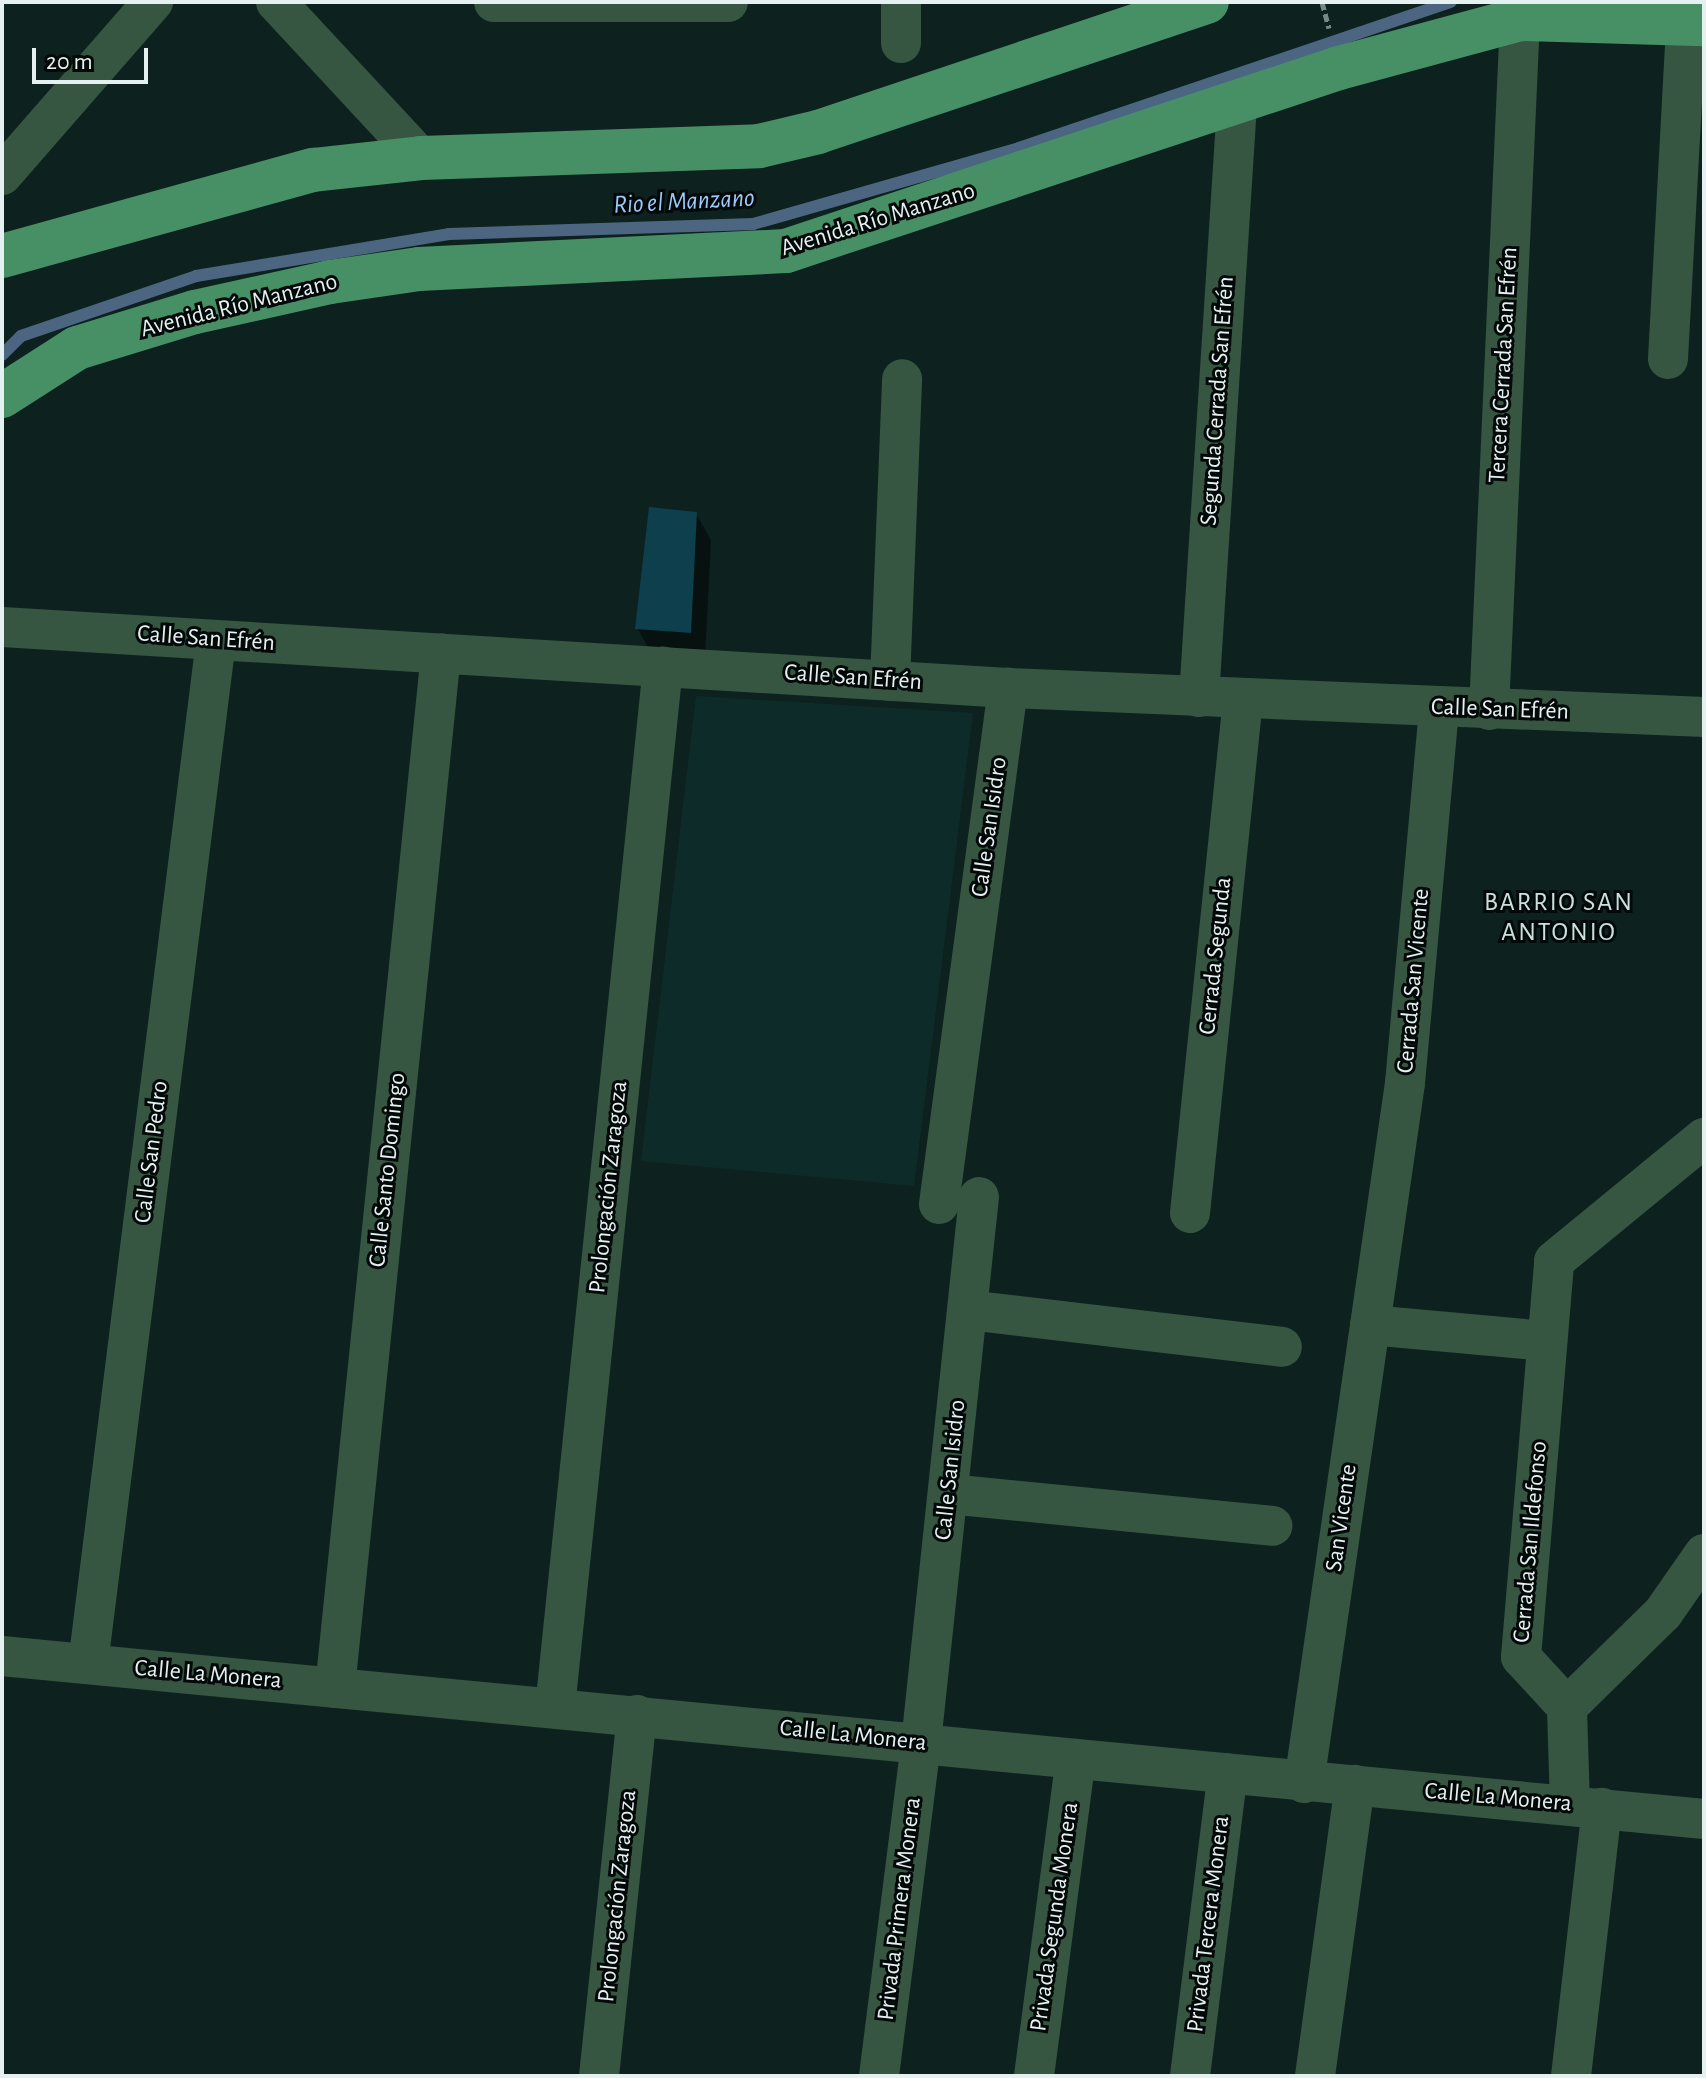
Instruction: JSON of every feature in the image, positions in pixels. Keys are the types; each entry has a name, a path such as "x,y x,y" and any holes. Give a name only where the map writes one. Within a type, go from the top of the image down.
{"main road":[{"path":"2,256 313,170 421,158 759,146 818,132 1207,2"},
{"name":"Avenida Río Manzano","path":"2,396 77,348 195,312 330,282 510,263 786,251 1237,105 1339,68 1520,19 1695,23"}],"street":[{"path":"2,175 153,2"},
{"path":"276,2 421,158"},
{"path":"494,2 728,2"},
{"path":"901,2 901,43"},
{"name":"Tercera Cerrada San Efrén","path":"1489,710 1520,19"},
{"path":"1668,359 1695,23"},
{"name":"Segunda Cerrada San Efrén","path":"1199,697 1237,105"},
{"path":"890,681 902,379"},
{"name":"Calle San Efrén","path":"2,627 1008,688 1704,717"},
{"name":"Calle San Pedro","path":"88,1664 216,640"},
{"name":"Calle Santo Domingo","path":"335,1688 441,653"},
{"name":"Prolongación Zaragoza","path":"555,1708 663,667"},
{"name":"Calle San Isidro","path":"939,1204 1008,688"},
{"name":"Cerrada Segunda","path":"1190,1213 1243,699"},
{"name":"Cerrada San Vicente","path":"1381,1253 1405,1083 1439,707"},
{"name":"Cerrada San Ildefonso","path":"1567,1707 1521,1657 1554,1261 1704,1138"},
{"name":"Calle San Isidro","path":"921,1743 979,1197"},
{"name":"San Vicente","path":"1304,1783 1381,1253"},
{"path":"968,1310 1282,1347"},
{"path":"1370,1325 1547,1341"},
{"path":"948,1494 1272,1526"},
{"path":"1571,2076 1586,1806 1567,1707 1663,1613 1704,1554"},
{"name":"Calle La Monera","path":"2,1656 1704,1819"},
{"name":"Prolongación Zaragoza","path":"599,2076 637,1715"},
{"name":"Privada Primera Monera","path":"879,2076 921,1743"},
{"name":"Privada Segunda Monera","path":"1034,2076 1076,1759"},
{"name":"Privada Tercera Monera","path":"1190,2076 1228,1773"},
{"path":"1315,2076 1355,1785"}],"path":[{"path":"1322,2 1333,44"}],"shaded area":[{"path":"696,696 973,713 914,1186 641,1161"}],"building":[{"path":"649,507 697,512 691,633 635,629"}],"waterway":[{"name":"Rio el Manzano","path":"2,355 21,336 196,276 449,234 753,224 1019,148 1451,2"}],"district":[{"name":"BARRIO SAN ANTONIO","path":"1559,918"}]}
